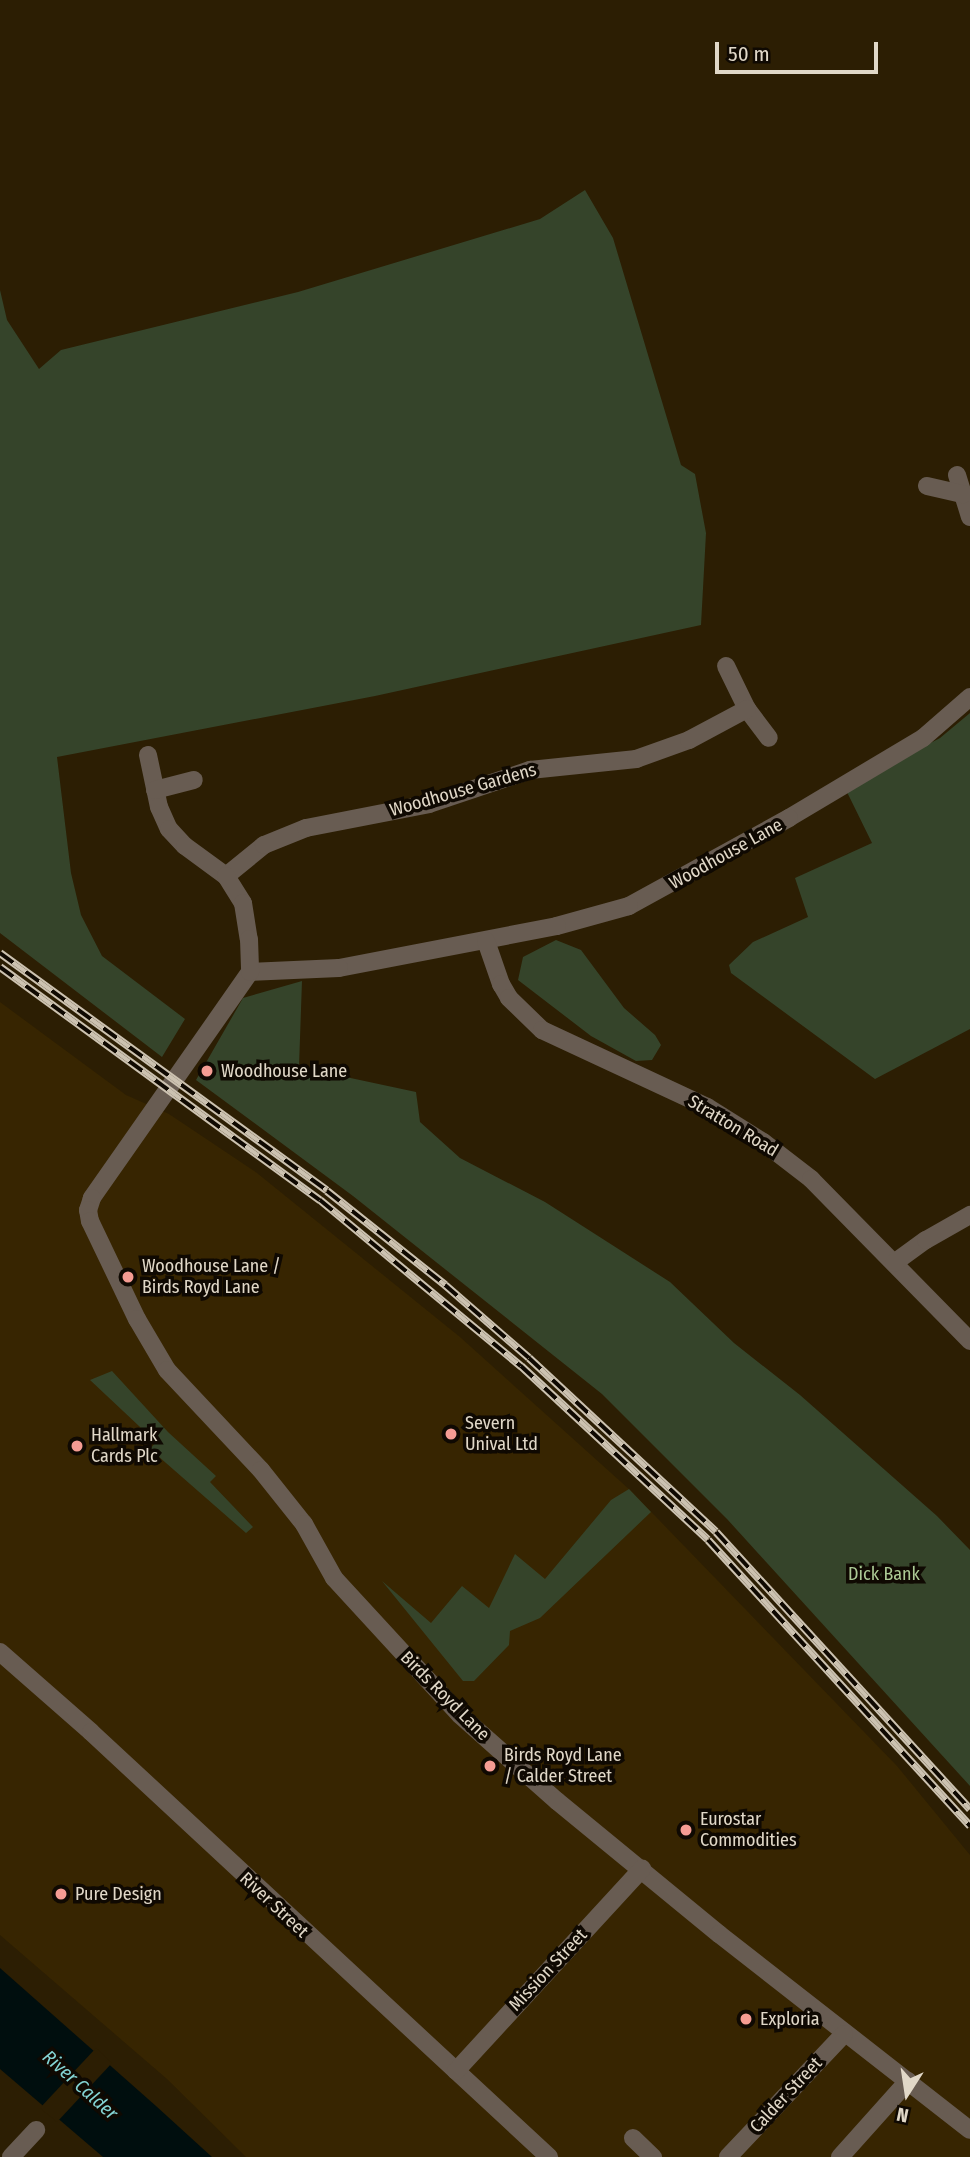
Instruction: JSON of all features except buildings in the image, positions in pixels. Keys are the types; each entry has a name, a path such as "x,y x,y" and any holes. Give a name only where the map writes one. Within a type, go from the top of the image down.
{"street":[{"path":"957,475 970,517"},
{"path":"927,486 963,494"},
{"path":"726,666 747,709 769,738"},
{"name":"Woodhouse Lane","path":"250,972 339,968 486,941 593,917 659,892 923,738 970,697"},
{"name":"Woodhouse Gardens","path":"226,876 264,845 306,828 429,804 530,770 636,759 689,740 747,709"},
{"path":"148,755 159,807 169,829 185,846 226,876 243,903 249,939 250,972"},
{"path":"155,790 194,780"},
{"name":"Stratton Road","path":"486,941 501,984 509,998 542,1030 707,1107 762,1142 811,1180 970,1341"},
{"name":"Birds Royd Lane","path":"250,972 92,1198 89,1210 90,1221 137,1319 167,1370 280,1492 304,1524 334,1578 460,1715 557,1801 844,2034 970,2130"},
{"path":"894,1263 926,1240 970,1215"},
{"name":"River Street","path":"0,1652 549,2157"},
{"name":"Mission Street","path":"456,2071 642,1869"},
{"name":"Calder Street","path":"728,2157 844,2034"},
{"path":"841,2157 908,2081"},
{"path":"11,2157 36,2130"},
{"path":"633,2138 653,2157"}],"shaded area":[{"path":"0,1002 126,1095 169,1114 257,1173 460,1337 630,1490 897,1766 970,1855 970,2157 246,2157 167,2079 0,1935"}],"green space":[{"path":"585,190 613,238 681,465 695,474 706,533 701,625 375,696 57,757 71,873 81,915 102,956 185,1019 162,1057 0,933 0,290 7,320 39,369 61,350 298,292 540,219"},
{"path":"970,713 970,1029 875,1079 731,973 729,965 753,942 808,917 795,878 872,843 845,788 940,738"},
{"path":"556,940 581,950 624,1008 655,1035 661,1045 652,1060 636,1061 591,1036 518,980 523,957"},
{"name":"Dick Bank","path":"302,981 299,1067 416,1092 420,1122 460,1158 545,1202 670,1282 734,1343 800,1395 937,1516 970,1550 970,1786 727,1519 602,1394 353,1196 196,1080 243,998"},
{"path":"112,1371 168,1432 216,1476 210,1482 253,1527 246,1533 150,1449 156,1442 90,1380"},
{"path":"629,1489 651,1512 540,1618 510,1631 509,1645 474,1681 463,1681 382,1581 431,1623 462,1586 489,1608 515,1554 545,1579 611,1500"}],"water":[{"name":"River Calder","path":"0,1968 212,2157 103,2157 0,2069"}],"pier":[{"path":"96,2048 112,2063 57,2122 40,2108"}],"railway":[{"path":"0,953 327,1191 445,1285 529,1358 716,1532 970,1809"},
{"path":"0,967 320,1200 521,1366 708,1540 970,1826"}],"place":[{"name":"Woodhouse Lane","path":"207,1071"},
{"name":"Woodhouse Lane / Birds Royd Lane","path":"128,1277"},
{"name":"Severn Unival Ltd","path":"451,1434"},
{"name":"Hallmark Cards Plc","path":"77,1446"},
{"name":"Birds Royd Lane / Calder Street","path":"490,1766"},
{"name":"Eurostar Commodities","path":"686,1830"},
{"name":"Pure Design","path":"61,1894"},
{"name":"Exploria","path":"746,2019"}]}
